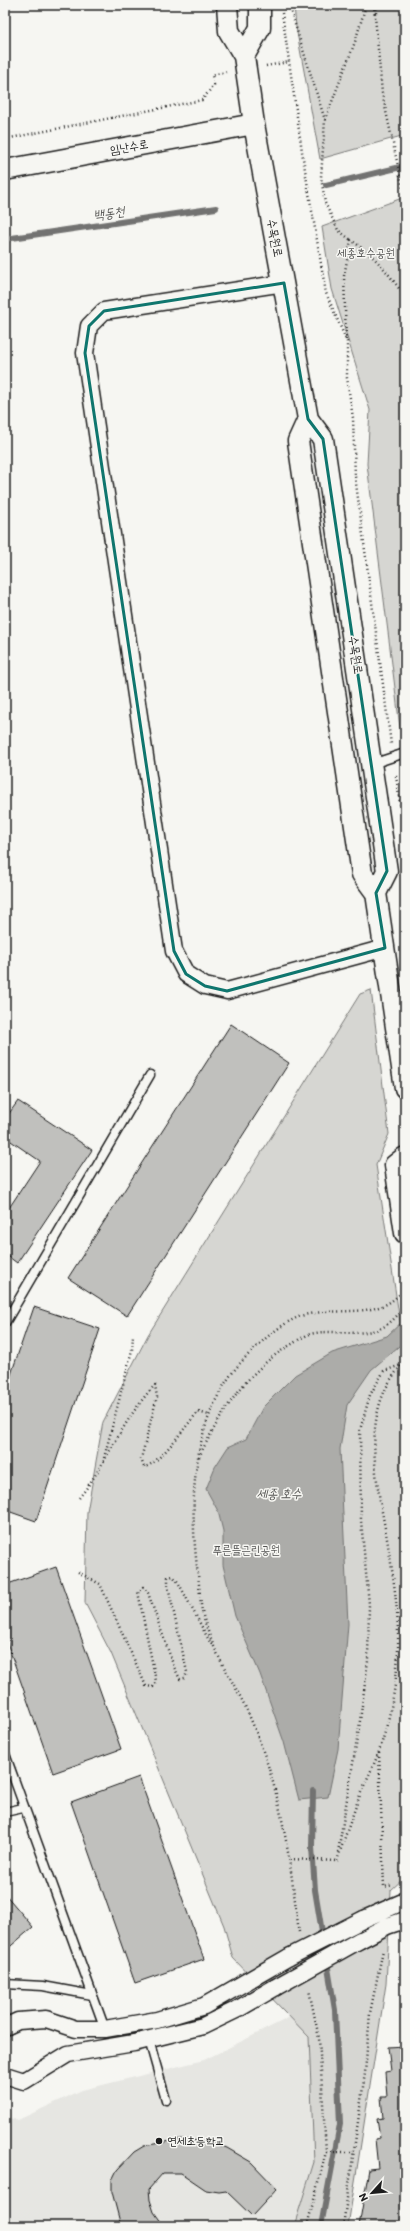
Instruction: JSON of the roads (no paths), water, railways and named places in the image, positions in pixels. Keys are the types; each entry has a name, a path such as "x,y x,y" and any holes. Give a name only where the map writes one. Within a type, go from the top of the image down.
{"street":[{"name":"수목원로","path":"227,5 229,31 244,56 254,124 308,419 324,439 388,871 376,893"},
{"path":"244,56 260,28 260,5"},
{"name":"임난수로","path":"5,170 254,124"},
{"path":"284,283 104,310 89,326 85,352 174,951 186,974 205,986 227,991 384,948"},
{"path":"308,419 298,442 362,874 376,893 405,1088"},
{"path":"405,1157 396,1165 405,1232"},
{"path":"5,2027 18,2021 46,2019 76,2029 105,2029 157,2020 204,2006 289,1957 364,1919 405,1901"},
{"path":"5,2075 24,2081 68,2054 149,2040 203,2026 238,2009 360,1940 388,1926 405,1920"}],"lane":[{"path":"372,764 405,754"},
{"path":"5,1323 150,1075"},
{"path":"5,1754 23,1808 105,2029"},
{"path":"5,1812 23,1808"},
{"path":"5,1984 43,1986 92,1995"},
{"path":"149,2040 166,2100"}],"water":[{"name":"세종 호수","path":"405,1319 405,1341 371,1370 347,1405 340,1449 348,1624 338,1749 328,1797 299,1800 284,1742 260,1674 235,1616 223,1565 223,1531 218,1511 206,1489 215,1467 228,1447 246,1439 263,1407 295,1375 332,1353 387,1336"}],"waterway":[{"name":"백동천","path":"326,185 405,166"},
{"name":"백동천","path":"5,239 216,208"},
{"path":"313,1791 312,1847 315,1890 335,2010 340,2124 321,2226"}],"place":[{"name":"연세초등학교","path":"159,2141"}],"park label":[{"name":"세종호수공원","path":"366,253"},
{"name":"푸른뜰근린공원","path":"246,1550"}]}
